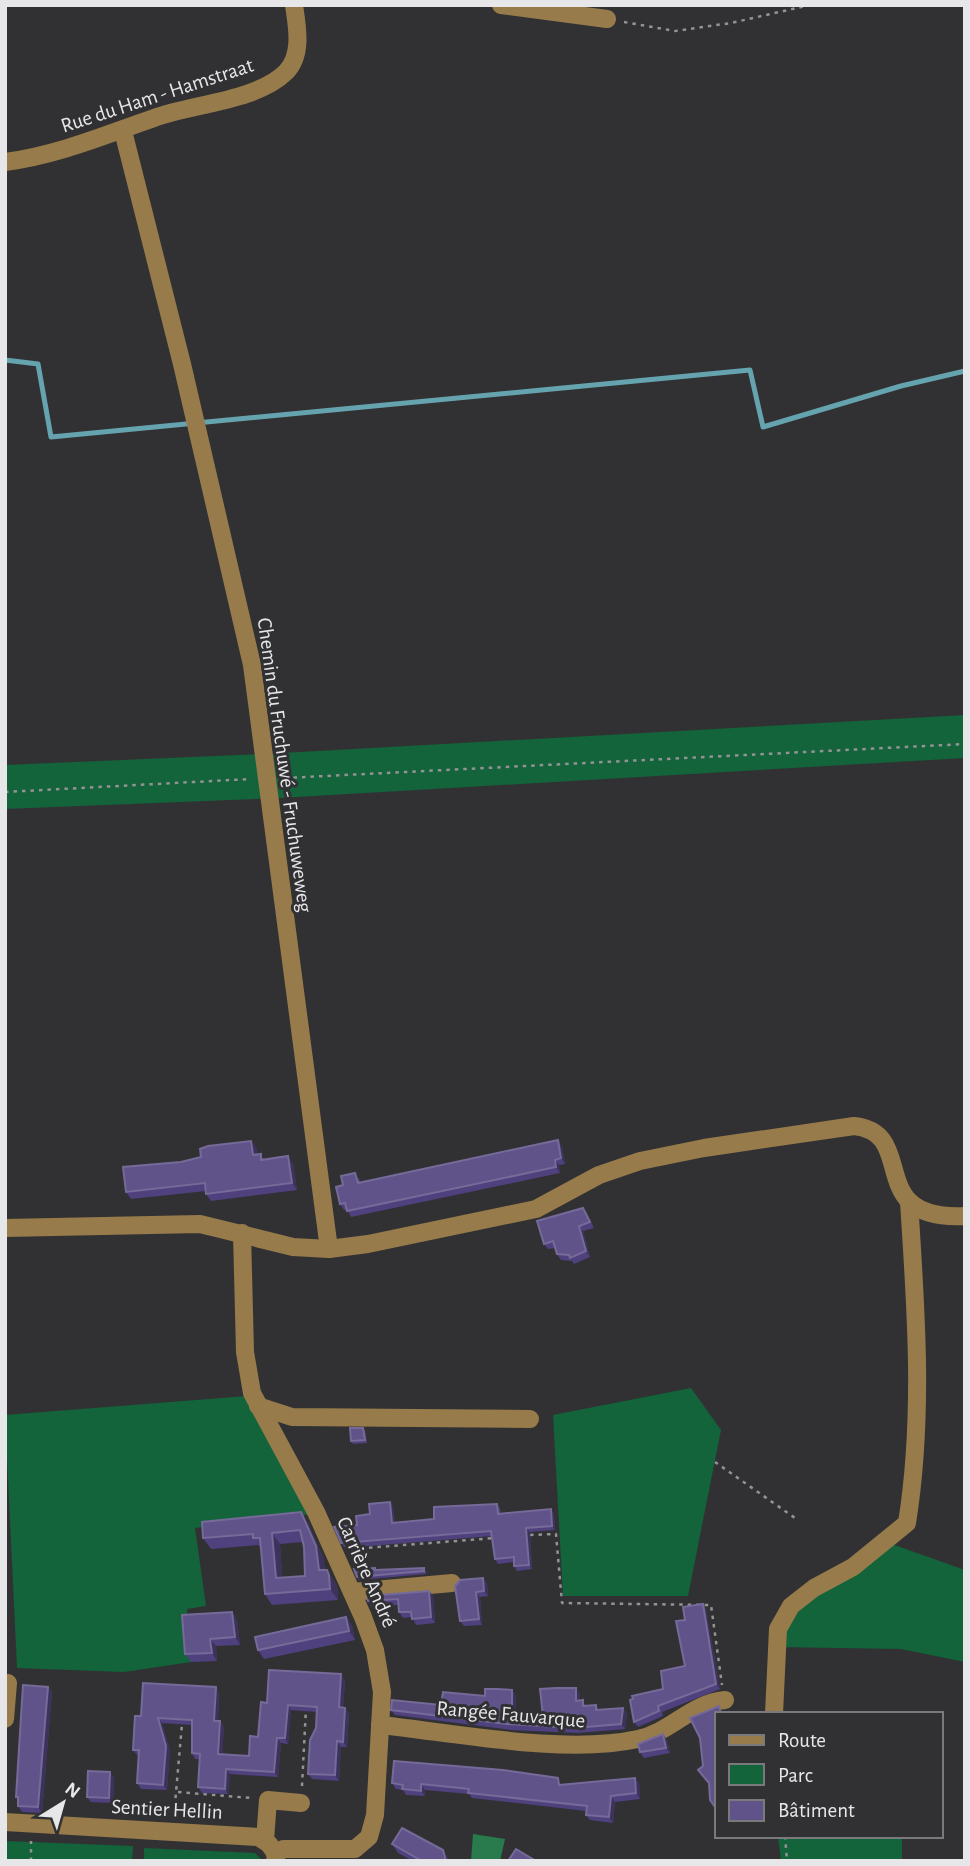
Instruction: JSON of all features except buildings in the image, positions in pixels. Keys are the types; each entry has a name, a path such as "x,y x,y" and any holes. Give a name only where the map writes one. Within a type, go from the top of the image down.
{"street":[{"path":"501,5 607,19"},
{"name":"Rue du Ham - Hamstraat","path":"5,162 69,149 156,117 239,95 286,72 294,59 299,37 296,6"},
{"name":"Chemin du Fruchuwé - Fruchuweweg","path":"123,131 216,506 252,665 269,779 304,1076 329,1249"},
{"path":"5,1228 200,1224 293,1247 329,1249 418,1236 529,1211 559,1199 599,1175 658,1157 846,1126 869,1129 883,1140 900,1188 909,1202 936,1216 965,1216"},
{"path":"774,1712 778,1629 791,1606 814,1588 853,1567 907,1523 916,1456 918,1392 909,1202"},
{"name":"Carrière André","path":"242,1233 246,1364 258,1406 307,1495 336,1556 370,1635 379,1664 380,1725 374,1828 365,1843 350,1849 293,1846 272,1852"},
{"path":"258,1406 292,1417 530,1419"},
{"path":"352,1592 452,1583"},
{"path":"5,1719 8,1683"},
{"name":"Rangée Fauvarque","path":"380,1725 574,1745 614,1743 660,1732 698,1707 724,1700"},
{"path":"272,1852 268,1800 301,1803"},
{"name":"Sentier Hellin","path":"5,1822 174,1824 250,1836 272,1852"}],"path":[{"path":"607,19 675,31 731,23 810,5"},
{"path":"5,792 965,744"},
{"path":"715,1462 794,1518"},
{"path":"521,1536 556,1534 562,1603 711,1605 724,1700"},
{"path":"336,1556 351,1549 507,1537"},
{"path":"301,1803 307,1696"},
{"path":"174,1824 182,1716"},
{"path":"176,1792 268,1800"},
{"path":"785,1838 788,1861"}],"green space":[{"path":"965,715 965,758 280,798 5,809 5,765 264,754"},
{"path":"691,1388 721,1430 688,1596 563,1596 553,1415"},
{"path":"247,1396 312,1514 195,1528 206,1606 187,1609 191,1662 124,1672 17,1668 5,1415"},
{"path":"886,1542 965,1570 965,1662 901,1649 776,1647 791,1606"},
{"path":"473,1834 505,1839 500,1861 471,1861"},
{"path":"778,1838 902,1838 902,1861 781,1861"},
{"path":"5,1841 133,1846 132,1861 5,1861"},
{"path":"144,1848 255,1853 263,1861 144,1861"}],"waterway":[{"path":"5,360 38,364 51,437 750,370 763,427 901,386 965,371"}]}
